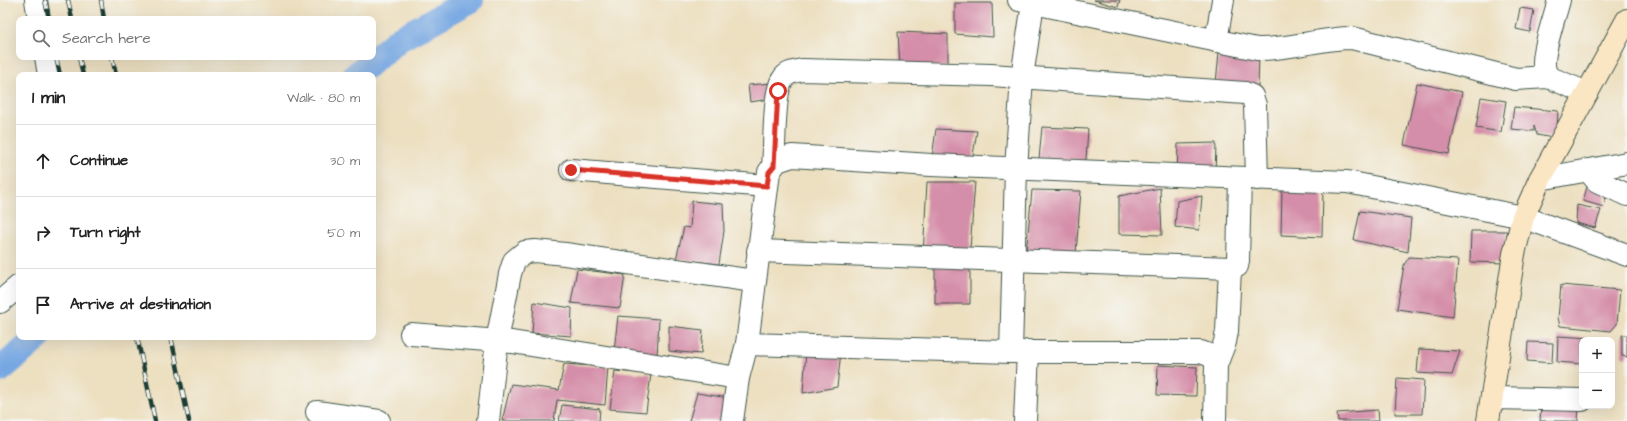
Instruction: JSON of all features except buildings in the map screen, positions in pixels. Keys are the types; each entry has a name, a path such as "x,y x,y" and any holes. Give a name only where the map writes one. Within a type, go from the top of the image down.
{"street":[{"path":"36,0 39,16"},
{"path":"1216,41 1223,0"},
{"path":"1548,77 1544,63 1559,0"},
{"path":"1025,421 1019,351 1015,259 1016,169 1026,1 1257,49 1272,49 1338,38 1352,38 1516,79 1548,77 1587,93"},
{"path":"1488,421 1514,254 1523,217 1540,178 1627,20"},
{"path":"46,60 48,72"},
{"path":"732,421 738,378 747,344 758,251 770,176 778,91 782,79 789,73 802,70 1022,78 1245,92 1252,96 1255,105 1249,179 1237,266 1230,268 1015,259 758,251"},
{"path":"770,176 777,161 792,156 831,160 1016,169 1347,182 1523,217 1627,255"},
{"path":"1540,178 1627,164"},
{"path":"571,170 770,176"},
{"path":"1588,170 1597,181 1627,195"},
{"path":"488,421 497,341 510,274 514,261 525,252 534,251 565,254 754,281"},
{"path":"1216,365 1225,342 1227,331 1230,268"},
{"path":"0,302 16,289"},
{"path":"411,334 497,341 738,378"},
{"path":"747,344 1019,351 1201,352 1214,357 1216,365 1215,421"},
{"path":"1492,398 1579,400"},
{"path":"317,412 379,421"}],"waterway":[{"path":"376,58 399,39 471,0"},
{"path":"360,72 374,60"},
{"path":"0,370 35,340"}],"railway":[{"path":"45,0 48,16"},
{"path":"68,0 71,16"},
{"path":"101,0 104,16"},
{"path":"57,60 59,72"},
{"path":"80,60 82,72"},
{"path":"113,60 115,72"},
{"path":"138,340 155,421"},
{"path":"172,340 189,421"}],"route":[{"path":"571,170 767,186 769,172 774,166 778,91"}]}
